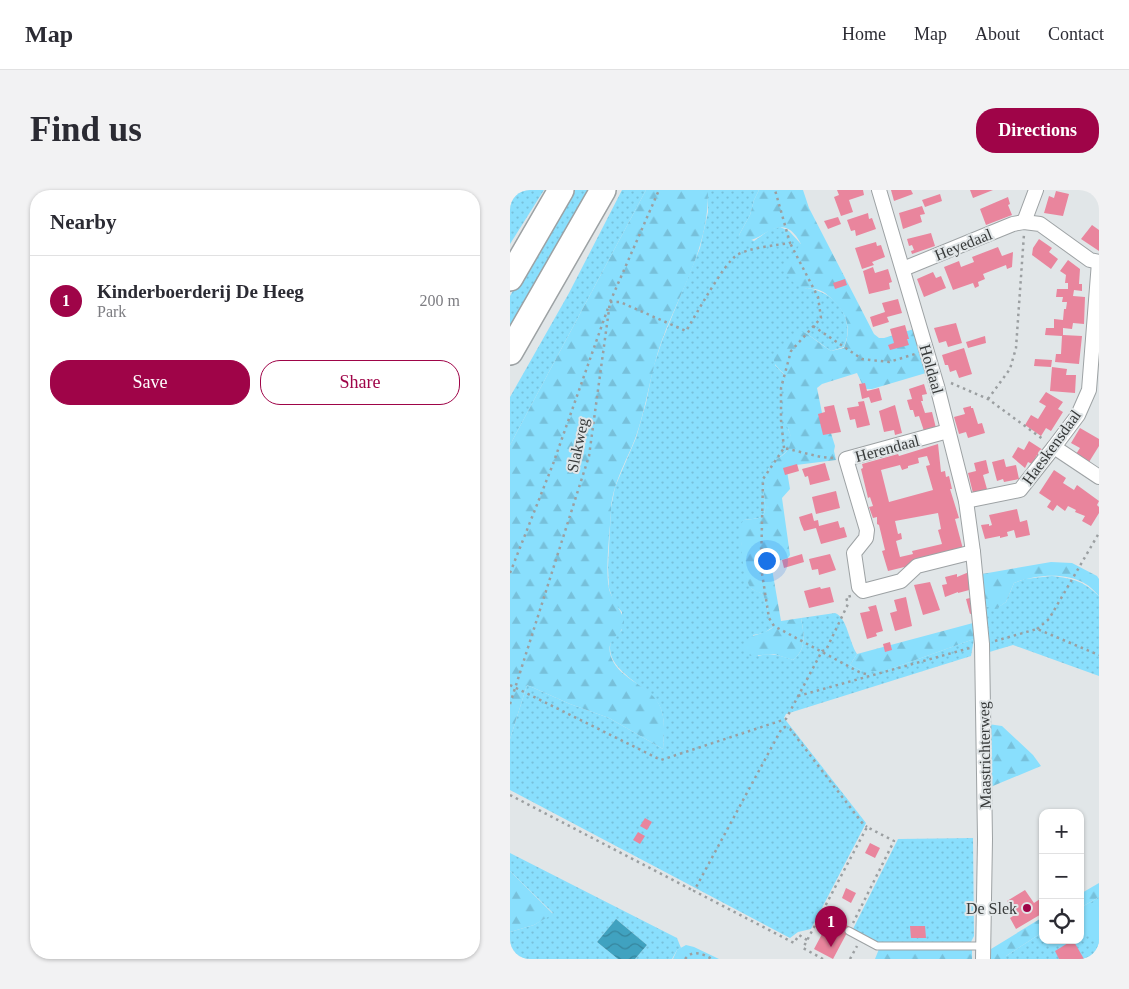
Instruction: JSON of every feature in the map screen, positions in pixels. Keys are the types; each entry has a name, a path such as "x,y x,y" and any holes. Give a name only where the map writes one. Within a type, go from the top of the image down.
{"highway":[{"path":"510,278 561,190"},
{"path":"510,352 603,190"}],"street":[{"name":"Holdaal","path":"879,190 937,386 966,501 973,552"},
{"path":"1025,190 1034,196 1024,222 1040,224 1090,260 1099,262"},
{"name":"Heyedaal","path":"903,269 1013,224 1024,222"},
{"name":"Haeskensdaal","path":"966,501 1020,490 1078,415 1089,390 1099,262"},
{"name":"Herendaal","path":"858,587 854,553 866,538 867,530 854,492 846,459 948,431"},
{"path":"1054,447 1099,477"},
{"path":"858,587 863,591 901,581 917,566 973,552"},
{"name":"Maastrichterweg","path":"973,552 982,644 985,839 983,953"}],"lane":[{"path":"849,931 877,946 983,953"}],"path":[{"name":"Slakweg","path":"510,704 588,456 610,302 659,190"},
{"path":"775,190 790,243 818,297 821,318 790,351 781,388 781,420 784,448 763,479 761,567 769,618 774,626 859,672 869,675"},
{"path":"988,399 1010,369 1016,348 1024,222"},
{"path":"510,572 553,464 610,302 620,302 686,331 725,268 738,255 756,249 790,243"},
{"path":"814,326 862,359 890,362 926,351"},
{"path":"937,386 949,383 988,399 1054,447"},
{"path":"784,448 821,457 846,459"},
{"path":"798,696 1038,630 1049,619 1099,533"},
{"path":"510,685 662,760 786,719 822,651 826,650 848,604 846,597 853,596 858,587"},
{"path":"1038,630 1099,655"},
{"path":"694,891 782,728 785,727 790,729 863,824 894,841 849,931"},
{"path":"510,795 794,943 799,935 808,940"},
{"path":"823,959 803,948 867,827"},
{"path":"850,959 861,938"},
{"path":"685,959 691,954 697,953 712,959"}],"green space":[{"path":"510,190 544,190 510,244"},
{"path":"570,190 592,190 510,333 510,296"},
{"path":"622,190 646,190 510,445 510,397 569,293"},
{"path":"646,190 708,190 707,211 699,249 662,340 639,427 617,483 611,510 608,581 609,589 624,623 621,631 611,643 610,653 618,669 647,691 659,704 664,720 663,749 609,718 570,704 527,685 510,739 510,445"},
{"path":"708,190 759,190 750,215 739,235 754,241 771,229 780,227 789,231 801,244 804,288 825,294 833,300 845,316 847,326 844,347 831,351 806,333 775,365 786,377 788,429 791,443 789,448 775,460 768,470 763,485 765,511 763,515 759,518 744,520 741,540 748,583 752,589 763,594 773,627 764,633 753,635 758,656 771,654 793,660 801,651 803,641 801,618 835,613 842,619 857,654 850,665 862,671 885,671 974,639 971,656 786,714 784,718 866,823 811,929 798,932 790,938 510,790 510,739 527,685 570,704 609,718 663,749 664,731 661,708 652,696 619,668 613,660 610,651 611,641 622,630 622,612 614,603 609,588 608,567 611,508 615,487 636,438 653,368 662,341 700,248 708,212"},
{"path":"759,190 803,190 809,208 874,334 879,338 884,338 914,329 926,373 872,389 866,389 857,373 822,384 817,388 823,418 830,430 835,446 836,460 796,465 787,471 790,489 782,498 790,555 788,558 771,563 781,621 801,618 803,641 801,651 793,660 774,654 750,656 746,649 745,643 747,639 773,627 763,594 752,589 746,577 740,525 744,520 759,518 763,515 765,507 763,485 769,469 771,464 787,451 791,441 783,409 786,377 774,363 774,356 791,337 801,332 831,351 844,348 848,329 843,313 835,302 819,290 800,287 788,276 785,265 801,244 793,232 784,228 776,228 752,240 745,240 739,235 750,215"},
{"path":"1051,562 1072,563 1097,576 1099,579 1099,596 1084,583 1068,577 1049,576 1031,578 1014,583 1006,602 996,609 984,606 982,574"},
{"path":"1052,576 1077,581 1099,596 1099,676 1013,645 986,653 984,606 997,608 1006,602 1014,583 1025,579"},
{"path":"973,623 974,639 885,671 862,671 850,665 857,654"},
{"path":"988,724 1002,726 1033,755 1041,766 988,788"},
{"path":"973,838 974,936 971,942 878,942 853,929 898,839"},
{"path":"510,853 677,938 681,948 677,950 672,959 635,959 647,945 616,919 597,942 618,959 510,959 510,932 534,925 553,913 510,871"},
{"path":"510,871 553,914 534,925 510,932"},
{"path":"1099,883 1099,897 1084,906 1084,892"},
{"path":"1099,897 1099,959 1006,959 1006,956 1039,935 1039,944 1084,944 1084,906"},
{"path":"1099,899 1099,949 1084,925 1084,908"},
{"path":"1039,919 1039,935 1006,956 1006,959 990,959 991,949"},
{"path":"686,945 719,959 673,959 677,950"},
{"path":"879,949 972,950 972,959 875,959"}],"water":[{"path":"616,919 647,945 635,959 618,959 597,942"}],"building":[{"path":"837,190 863,190 864,195 849,200 853,212 841,216 834,197 839,195"},
{"path":"891,190 911,190 913,194 894,201"},
{"path":"970,190 993,190 973,198"},
{"path":"1056,191 1069,194 1063,216 1044,213 1049,196 1054,198"},
{"path":"940,194 942,201 925,207 922,200"},
{"path":"1008,197 1010,204 1008,205 1012,215 986,225 980,209"},
{"path":"922,206 925,214 920,215 922,222 903,229 899,213"},
{"path":"868,213 869,219 872,218 876,229 856,236 855,230 851,231 847,220"},
{"path":"838,217 841,224 828,229 824,221"},
{"path":"1092,225 1099,230 1099,251 1081,239"},
{"path":"931,233 935,246 912,254 911,251 914,250 912,245 909,246 907,239"},
{"path":"1039,239 1052,248 1049,252 1058,259 1051,269 1032,255 1033,248"},
{"path":"876,242 877,246 881,245 885,257 872,262 874,265 862,269 855,248"},
{"path":"998,247 1002,256 1013,252 1012,267 1007,269 1006,265 983,274 985,279 978,282 979,286 975,288 973,283 953,290 944,267 959,261 961,267 974,262 972,257"},
{"path":"1068,260 1080,269 1079,284 1082,284 1082,291 1074,290 1073,296 1085,297 1084,324 1073,323 1072,329 1063,328 1063,335 1082,336 1079,364 1055,362 1056,354 1061,354 1062,336 1045,335 1046,328 1054,328 1054,319 1063,320 1067,302 1062,302 1063,297 1056,297 1057,289 1068,289 1068,283 1065,283 1066,275 1060,271"},
{"path":"873,267 875,273 888,269 892,282 889,283 890,289 869,294 863,271"},
{"path":"933,272 936,278 941,276 946,288 924,297 917,279"},
{"path":"845,279 847,285 835,289 833,283"},
{"path":"898,299 902,313 887,317 889,322 873,327 870,317 885,312 882,303"},
{"path":"956,323 962,343 948,347 946,341 939,343 934,328"},
{"path":"905,325 909,345 890,350 888,345 894,343 890,329"},
{"path":"985,336 986,343 968,348 966,342"},
{"path":"964,348 972,374 959,378 956,370 950,372 948,365 945,365 942,355"},
{"path":"1035,359 1052,360 1051,367 1034,366"},
{"path":"1052,367 1067,369 1066,375 1076,375 1075,393 1050,391"},
{"path":"865,383 867,391 879,388 882,400 871,403 869,397 862,399 859,384"},
{"path":"924,384 927,394 922,395 923,401 921,401 925,413 932,412 936,428 924,431 919,416 915,417 913,410 910,410 907,400 912,399 909,389"},
{"path":"1046,392 1063,402 1058,409 1063,412 1051,431 1046,428 1041,436 1025,425 1031,415 1038,419 1046,406 1039,402"},
{"path":"864,401 870,425 857,428 855,419 850,420 847,408 859,406 858,402"},
{"path":"834,405 841,432 823,435 818,414 825,412 824,407"},
{"path":"895,405 902,433 895,435 894,430 884,432 879,411"},
{"path":"971,406 978,424 982,423 985,433 968,438 966,432 959,434 954,417 965,414 963,408"},
{"path":"1080,428 1099,439 1099,446 1089,462 1076,454 1080,448 1071,443"},
{"path":"1029,441 1043,450 1039,456 1037,455 1032,464 1028,462 1025,468 1012,457 1018,447 1024,450"},
{"path":"938,444 941,472 945,471 946,477 949,476 952,489 950,489 959,518 955,519 963,549 933,560 888,571 882,551 885,550 879,525 877,524 877,517 873,518 869,507 873,506 870,497 868,498 861,469 863,468 862,464 898,454 899,456","holes":["927,456 930,465 926,466 933,490 889,502 881,470 900,465 902,470 919,463 918,458","938,513 941,529 938,530 942,544 912,551 913,554 900,557 896,541 902,539 901,533 898,534 895,521"]},
{"path":"1004,459 1006,467 1016,465 1019,479 1004,482 1003,479 997,481 992,462"},
{"path":"986,460 989,473 983,475 987,489 973,493 968,473 976,471 974,463"},
{"path":"825,463 830,480 810,485 808,476 805,477 802,469"},
{"path":"797,464 799,471 785,475 783,468"},
{"path":"1054,470 1066,478 1063,483 1074,490 1077,485 1099,501 1097,505 1099,513 1091,526 1082,521 1085,516 1075,512 1076,510 1068,506 1065,511 1057,505 1053,511 1047,507 1051,501 1039,493"},
{"path":"836,491 840,508 816,514 812,497"},
{"path":"1017,509 1020,522 1027,520 1030,535 1016,538 1014,530 1007,532 1008,536 985,539 981,525 992,525 989,515"},
{"path":"812,513 814,521 818,520 819,526 838,521 840,528 844,527 847,537 821,544 816,528 804,531 801,524 799,517"},
{"path":"802,554 804,562 784,568 782,560"},
{"path":"830,554 836,570 819,575 818,569 812,570 809,559"},
{"path":"969,572 973,589 945,597 942,585 947,584 945,577 957,574 957,577"},
{"path":"930,582 940,610 923,615 914,585"},
{"path":"820,587 821,589 830,587 834,602 809,608 804,591"},
{"path":"906,597 912,626 895,631 890,613 897,611 894,600"},
{"path":"974,597 976,612 970,614 966,599"},
{"path":"876,605 883,631 876,633 877,636 867,639 860,613 870,611 868,607"},
{"path":"890,642 892,650 885,652 883,644"},
{"path":"645,818 652,822 647,830 640,826"},
{"path":"638,832 645,836 640,844 633,840"},
{"path":"870,843 880,848 875,858 865,853"},
{"path":"846,888 856,893 851,903 842,898"},
{"name":"De Slek","path":"1025,890 1034,903 1039,900 1039,915 1016,929 1010,918 1016,914 1007,901"},
{"path":"831,917 850,927 833,959 814,949"},
{"path":"910,926 925,926 926,938 911,938"},
{"path":"1066,944 1075,944 1084,959 1059,959 1055,951"}],"place":[{"name":"De Slek","path":"1027,908"},
{"name":"Kinderboerderij De Heeg","path":"831,947"}]}
